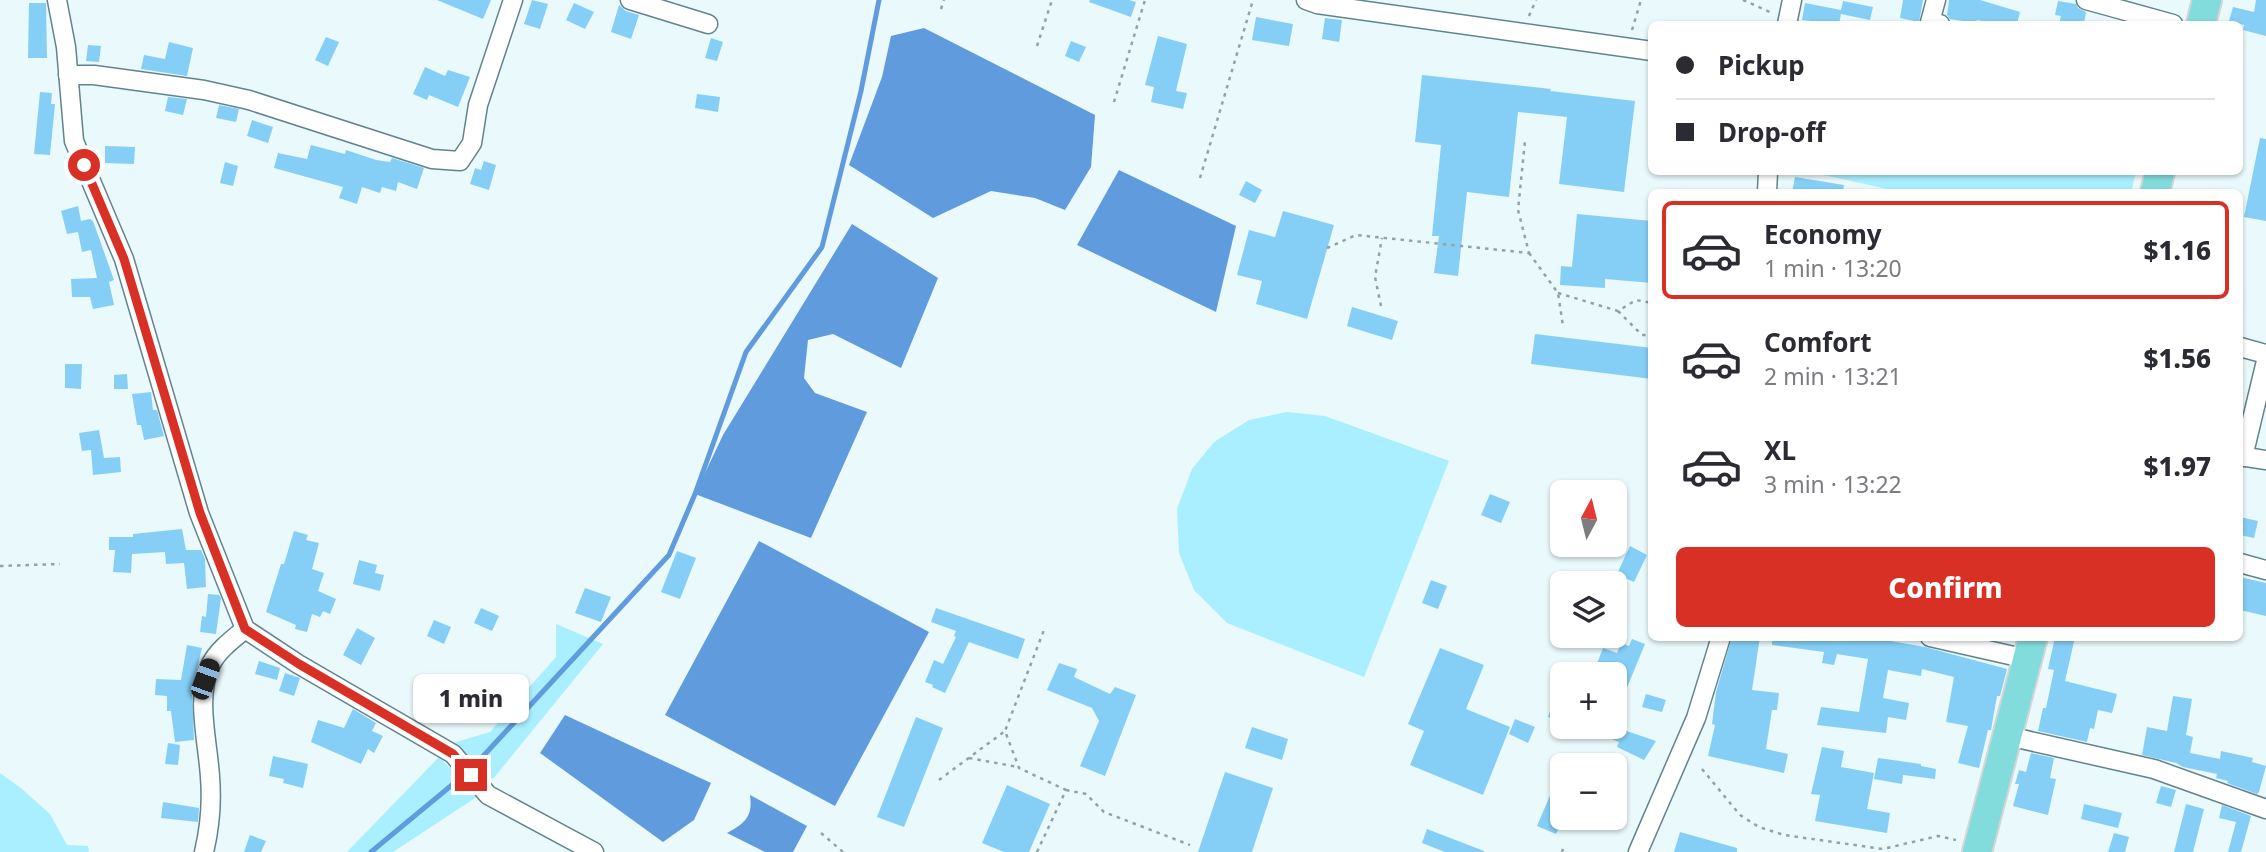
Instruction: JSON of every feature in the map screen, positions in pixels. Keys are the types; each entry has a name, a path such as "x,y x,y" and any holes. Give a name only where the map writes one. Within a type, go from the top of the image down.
{"main road":[{"path":"2202,21 2207,0"},
{"path":"1967,846 2008,736 2030,648"}],"street":[{"path":"57,0 74,141 124,259 200,513 245,629 299,664 453,754 488,795 594,852"},
{"path":"68,75 94,75 204,89 250,100 432,159 460,161 472,143 478,105 513,0"},
{"path":"630,0 708,24"},
{"path":"1306,0 1317,4 1648,50"},
{"path":"1787,21 1792,0"},
{"path":"1930,21 1936,0"},
{"path":"2086,0 2162,21"},
{"path":"2243,348 2266,354"},
{"path":"2243,452 2266,361"},
{"path":"2243,456 2266,460"},
{"path":"2243,564 2266,570"},
{"path":"204,852 209,832 210,793 204,706 205,679 211,662 245,629"},
{"path":"1638,852 1696,718 1720,641"},
{"path":"1966,641 2030,648"},
{"path":"2008,736 2154,769 2266,809"}],"path":[{"path":"941,9 944,0"},
{"path":"1037,46 1052,0"},
{"path":"1114,102 1145,0"},
{"path":"1200,178 1253,0"},
{"path":"1628,48 1641,0"},
{"path":"1743,0 1785,21"},
{"path":"1525,141 1518,210 1529,253 1558,293 1563,326"},
{"path":"1327,248 1356,235 1529,253"},
{"path":"1381,306 1375,277 1382,238"},
{"path":"1558,293 1618,310 1642,335 1648,335"},
{"path":"1618,310 1636,300 1648,302"},
{"path":"0,566 60,564"},
{"path":"939,780 1005,731 1044,631"},
{"path":"1005,731 1019,768"},
{"path":"970,758 1019,768 1066,790 1086,794 1104,812 1190,845"},
{"path":"1702,769 1740,815 1759,827 1784,835 1883,849 1938,836 1967,846"},
{"path":"1037,852 1066,790"},
{"path":"821,833 843,852"}],"shaded area":[{"path":"1824,175 2135,175 2132,189 1887,189"},
{"path":"1287,412 1325,416 1449,461 1364,677 1227,623 1194,590 1179,553 1177,509 1192,469 1214,442 1249,420"},
{"path":"556,624 603,644 493,779 453,743 490,732 556,657"},
{"path":"439,757 478,796 393,852 347,852"},
{"path":"0,773 50,814 67,845 88,846 89,852 0,852"}],"water":[{"path":"924,28 1095,115 1091,167 1065,210 1035,198 991,191 933,218 849,165 882,77 891,36"},
{"path":"1119,170 1236,226 1216,312 1077,245"},
{"path":"852,224 938,278 901,368 833,334 808,340 804,378 815,393 867,412 811,538 695,494 723,435"},
{"path":"759,541 929,632 835,806 665,715"},
{"path":"565,715 711,783 694,820 663,842 540,753"},
{"path":"750,795 807,826 793,852 765,852 727,833 739,826 749,814"}],"building":[{"path":"437,0 491,0 483,19"},
{"path":"532,0 548,4 540,29 524,24"},
{"path":"1903,0 1923,0 1919,21 1900,18"},
{"path":"1949,0 1980,0 2020,12 2018,21 1963,21 1950,19 1947,15"},
{"path":"2256,0 2266,0 2266,36 2243,30 2243,21 2229,21 2233,7 2254,12"},
{"path":"1843,1 1873,7 1870,20 1841,14 1840,21 1802,20 1805,3 1841,10"},
{"path":"2058,1 2076,4 2086,12 2084,21 2060,21 2061,16 2055,15"},
{"path":"1089,2 1136,2 1131,17"},
{"path":"29,3 46,3 47,58 28,58"},
{"path":"574,3 594,12 585,29 566,20"},
{"path":"619,5 626,11 639,15 631,39 611,32"},
{"path":"1256,17 1293,24 1289,46 1252,40"},
{"path":"1325,18 1342,20 1339,42 1322,39"},
{"path":"1158,36 1187,44 1176,91 1187,93 1183,109 1151,102 1154,87 1145,85"},
{"path":"326,37 339,42 328,66 315,60"},
{"path":"711,38 723,42 717,61 705,58"},
{"path":"1071,41 1086,47 1079,62 1065,56"},
{"path":"169,42 193,48 187,76 141,69 144,55 165,59"},
{"path":"88,45 101,46 99,62 86,61"},
{"path":"425,67 445,76 448,70 470,77 458,107 429,95 427,100 413,94"},
{"path":"1422,75 1635,101 1624,192 1559,184 1567,117 1518,112 1509,197 1467,192 1458,276 1434,273 1439,236 1432,236 1441,145 1415,142"},
{"path":"40,92 52,93 51,104 55,104 50,155 34,154"},
{"path":"697,94 720,97 718,112 695,108"},
{"path":"168,97 187,99 183,115 165,111"},
{"path":"219,105 239,109 236,122 216,118"},
{"path":"252,120 273,127 268,143 247,136"},
{"path":"2260,138 2266,139 2266,221 2244,217"},
{"path":"311,145 345,154 346,150 376,160 390,162 392,158 424,168 417,189 398,182 396,191 382,187 380,193 362,187 357,204 339,198 343,187 274,168 278,153 307,159"},
{"path":"105,146 135,147 134,164 105,163"},
{"path":"484,161 496,165 489,190 470,184 475,168 481,170"},
{"path":"225,162 238,166 233,186 220,183"},
{"path":"1795,177 1844,185 1843,189 1793,189"},
{"path":"1246,181 1262,190 1255,203 1239,195"},
{"path":"78,206 81,221 93,221 114,280 109,282 114,305 93,309 90,297 72,297 71,279 97,278 91,250 82,252 78,232 67,234 61,211"},
{"path":"1283,211 1334,225 1307,319 1256,304 1262,281 1237,275 1249,230 1275,237"},
{"path":"1577,214 1648,221 1648,283 1605,279 1605,288 1560,285 1561,266 1572,267"},
{"path":"1352,307 1398,321 1392,340 1347,326"},
{"path":"1535,334 1648,348 1648,379 1531,364"},
{"path":"65,364 82,364 81,389 65,388"},
{"path":"127,374 128,389 114,389 114,375"},
{"path":"151,392 153,410 157,410 164,436 144,440 141,425 137,425 132,394"},
{"path":"99,430 104,458 120,457 121,472 93,475 91,450 82,451 79,433"},
{"path":"1490,494 1510,502 1501,523 1481,515"},
{"path":"2243,518 2258,521 2254,538 2243,536"},
{"path":"182,529 186,550 201,550 205,559 206,587 187,589 184,563 166,564 165,552 132,554 131,573 113,572 115,550 109,550 109,537 133,537 133,534"},
{"path":"294,531 308,535 306,540 319,543 312,569 324,573 318,591 336,599 330,614 323,611 320,617 312,614 307,632 295,629 296,625 266,612"},
{"path":"1630,546 1647,555 1634,582 1627,579 1627,571 1618,571 1628,556"},
{"path":"677,551 696,558 680,599 661,592"},
{"path":"359,560 377,565 375,573 384,575 380,591 353,584"},
{"path":"2243,578 2266,583 2266,616 2243,611"},
{"path":"1431,580 1447,586 1438,609 1422,603"},
{"path":"585,588 611,597 601,622 575,613"},
{"path":"208,594 219,595 221,598 216,634 200,632 202,616 206,617"},
{"path":"481,608 499,616 492,631 474,623"},
{"path":"936,608 1025,639 1018,659 969,642 945,693 932,687 933,685 925,682 934,660 943,664 956,637 956,631 931,622"},
{"path":"434,620 451,627 444,644 427,636"},
{"path":"357,628 375,638 361,665 343,655"},
{"path":"1632,639 1645,644 1627,688 1627,662 1598,662 1603,648 1617,653 1619,648 1629,646"},
{"path":"1731,641 1759,641 1752,690 1779,693 1777,710 1772,710 1766,749 1788,754 1784,773 1708,756 1715,725 1712,724 1716,692"},
{"path":"1772,641 1891,641 1925,647 2007,669 2000,696 1997,696 1991,730 1988,730 1979,768 1958,763 1968,726 1946,722 1954,677 1922,669 1921,676 1888,670 1883,698 1909,703 1906,720 1888,717 1886,733 1817,725 1821,707 1859,712 1868,659 1837,654 1834,665 1822,663 1824,652 1772,645"},
{"path":"2054,641 2074,641 2065,681 2117,694 2112,713 2098,710 2094,729 2090,728 2087,742 2038,731 2054,670 2048,669"},
{"path":"187,645 202,648 192,690 194,740 175,742 171,711 167,711 167,696 155,695 156,679 181,680"},
{"path":"1440,648 1484,665 1466,709 1510,727 1483,795 1410,765 1424,731 1408,724"},
{"path":"259,661 280,668 277,680 255,674"},
{"path":"1059,663 1077,669 1074,677 1110,694 1115,687 1136,695 1105,776 1080,766 1099,721 1092,708 1047,690"},
{"path":"285,673 300,678 294,696 279,691"},
{"path":"1646,694 1666,700 1662,712 1642,707"},
{"path":"2173,696 2192,699 2186,735 2193,737 2190,753 2220,759 2221,751 2253,758 2252,762 2266,766 2257,794 2216,778 2217,774 2142,755 2147,727 2167,731"},
{"path":"353,709 376,723 372,731 383,736 374,753 368,749 361,764 311,742 318,720 344,728"},
{"path":"916,717 943,728 904,827 877,817"},
{"path":"1515,719 1535,727 1528,743 1509,734"},
{"path":"1252,727 1288,739 1282,760 1245,748"},
{"path":"1627,731 1656,741 1644,760 1617,747 1619,742 1612,739 1627,739"},
{"path":"168,743 180,745 178,765 165,764"},
{"path":"1822,747 1844,751 1841,767 1874,773 1867,809 1890,813 1887,833 1815,821 1820,795 1811,794"},
{"path":"2031,753 2054,758 2050,778 2056,779 2048,815 2013,806 2019,784 2015,784 2019,770 2026,772"},
{"path":"273,756 308,764 303,788 283,783 284,779 269,776"},
{"path":"1878,758 1921,764 1936,769 1935,779 1903,775 1902,784 1874,779"},
{"path":"1225,772 1273,788 1252,852 1198,852"},
{"path":"1007,785 1050,804 1029,852 1004,852 982,843"},
{"path":"2161,786 2176,790 2171,807 2156,803"},
{"path":"1550,796 1550,830 1558,830 1556,834 1537,826"},
{"path":"163,802 199,808 198,822 161,818"},
{"path":"2084,804 2122,813 2118,828 2081,819"},
{"path":"2186,804 2204,809 2193,852 2174,852"},
{"path":"2222,805 2251,816 2241,852 2228,852 2236,822 2219,818"},
{"path":"1427,829 1484,852 1445,852 1422,843"},
{"path":"1680,832 1737,848 1737,852 1674,852"},
{"path":"2114,833 2129,837 2125,852 2108,852"},
{"path":"250,835 266,841 261,852 244,852"}],"waterway":[{"path":"474,766 669,555 695,494 746,352 822,247 861,91 879,0"},
{"path":"371,852 464,775"}],"route":[{"path":"84,165 124,259 200,513 245,629 299,664 453,754 471,775"}]}
